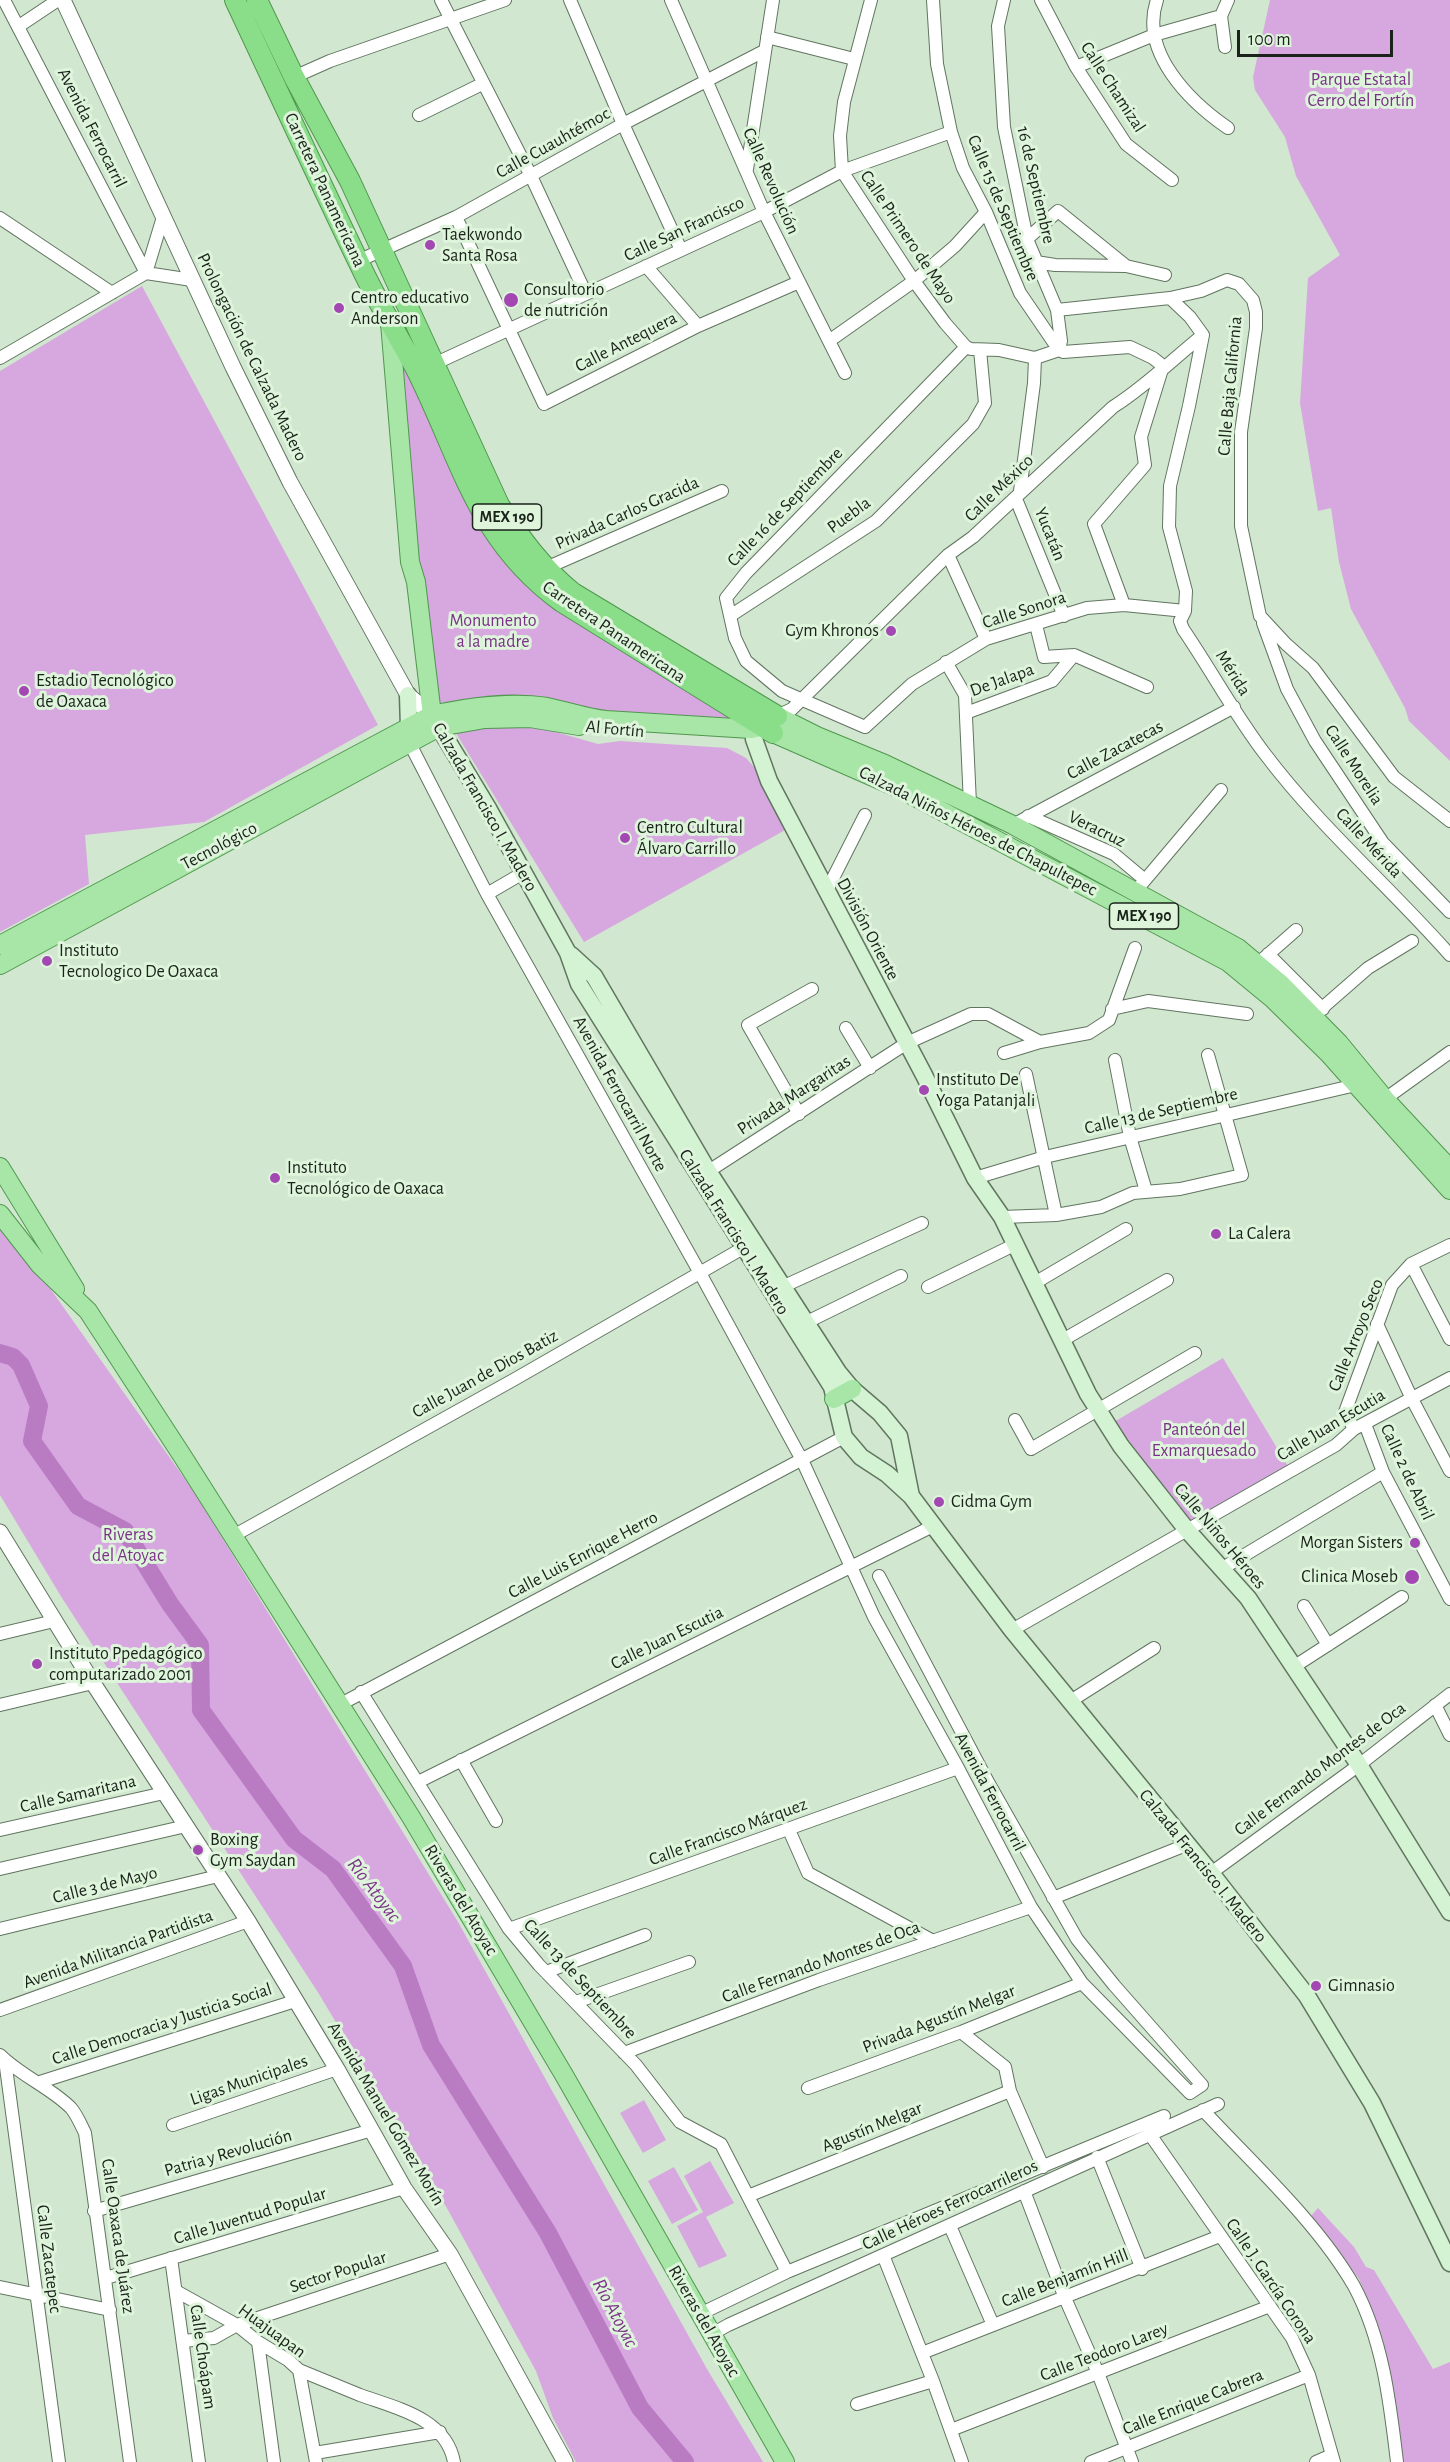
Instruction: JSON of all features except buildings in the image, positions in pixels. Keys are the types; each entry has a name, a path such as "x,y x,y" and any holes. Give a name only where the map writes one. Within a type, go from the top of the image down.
{"highway":[{"name":"Carretera Panamericana","path":"235,0 358,261 416,370 471,495 507,550 545,590 562,602 771,722"},
{"name":"Carretera Panamericana","path":"257,0 294,76 350,181 499,505 522,541 573,593 738,693 771,722"}],"main road":[{"name":"Calzada Francisco I. Madero","path":"390,322 410,562 416,582 435,721 568,953 594,976 704,1174 832,1386 844,1437 861,1457 887,1474 912,1496 1012,1630 1211,1873 1307,1996 1372,2103 1448,2255"},
{"path":"408,695 409,736"},
{"name":"Al Fortín","path":"435,721 462,708 515,704 548,707 585,718 606,720 771,722"},
{"name":"Tecnológico","path":"0,965 57,924 435,721"},
{"name":"Calzada Niños Héroes de Chapultepec","path":"771,722 885,764 970,804 1020,820 1140,886 1238,948 1263,960 1282,985 1318,1012 1339,1043 1386,1099 1447,1160"},
{"name":"Calzada Niños Héroes de Chapultepec","path":"771,722 1228,962 1273,999 1329,1054 1450,1190"},
{"name":"División Oriente","path":"771,722 769,781 907,1043 975,1178"},
{"name":"Tecnológico","path":"0,945 57,924"},
{"path":"0,1167 88,1311"},
{"name":"Calle Niños Héroes","path":"975,1178 1002,1217 1061,1341 1098,1411 1120,1446 1187,1530 1248,1598 1359,1765 1450,1912"},
{"name":"Riveras del Atoyac","path":"0,1214 40,1265 88,1311 411,1817 491,1951 785,2462"},
{"name":"Calzada Francisco I. Madero","path":"748,1245 782,1287 852,1389 880,1413 899,1436 912,1496"},
{"path":"834,1399 852,1389"}],"street":[{"name":"Avenida Ferrocarril","path":"4,0 146,273"},
{"path":"19,26 60,0"},
{"name":"Prolongación de Calzada Madero","path":"60,0 290,482 408,695 435,721"},
{"path":"441,0 531,176 586,294"},
{"path":"294,76 505,0"},
{"path":"570,0 623,124 681,250"},
{"name":"Calle Revolución","path":"671,0 764,212 845,374"},
{"path":"746,171 773,0"},
{"name":"Calle Primero de Mayo","path":"871,0 844,102 840,136 842,171 914,281 966,347"},
{"name":"Calle 15 de Septiembre","path":"933,0 937,64 951,132 963,168 986,212 1020,293 1059,350"},
{"name":"16 de Septiembre","path":"1004,0 998,26 1004,127 1027,239 1057,310 1061,341 1059,350"},
{"name":"Calle Chamizal","path":"1041,0 1076,67 1126,144 1172,180"},
{"path":"1157,0 1154,35 1160,55 1178,83 1205,113 1228,128"},
{"path":"1224,47 1221,16 1228,0"},
{"path":"1076,67 1154,35 1221,16"},
{"path":"767,37 854,59"},
{"name":"Calle Cuauhtémoc","path":"358,261 456,217 623,124 764,51"},
{"path":"419,115 482,84"},
{"name":"Calle San Francisco","path":"434,364 764,212 842,171 951,132"},
{"path":"1027,239 1058,211 1126,266"},
{"path":"829,341 914,281 955,246 986,212"},
{"path":"456,217 509,331"},
{"path":"0,218 112,292"},
{"path":"146,273 163,218"},
{"path":"1036,262 1126,266 1165,275"},
{"path":"646,266 698,326"},
{"path":"0,358 146,273 192,280"},
{"name":"Calle Baja California","path":"1057,310 1170,298 1201,291 1227,280 1239,284 1253,300 1256,328 1241,432 1241,526 1260,616"},
{"name":"Calle Antequera","path":"509,331 544,404 698,326 799,282"},
{"path":"1170,298 1190,317 1203,335"},
{"name":"Calle México","path":"771,722 948,555 973,537 1113,407 1132,395 1163,366 1203,335"},
{"name":"Mérida","path":"1203,335 1170,486 1169,526 1186,591 1185,610 1180,621 1264,753"},
{"path":"966,347 999,350 1035,358 1059,350 1068,352 1130,347 1153,358 1163,366 1141,437 1145,465 1094,524 1124,605"},
{"name":"Calle 16 de Septiembre","path":"865,727 771,722 782,691 746,661 735,638 726,598 746,573 966,347"},
{"name":"Puebla","path":"730,615 876,521 973,424 986,403 980,350"},
{"path":"1018,495 1034,383 1035,358"},
{"name":"Privada Carlos Gracida","path":"546,568 722,491"},
{"name":"Yucatán","path":"1018,495 1064,616"},
{"path":"948,555 986,639"},
{"name":"Calle Sonora","path":"865,727 912,684 986,639 1087,608 1124,605 1185,610"},
{"path":"1260,616 1313,668 1394,777 1450,822"},
{"name":"Calle Morelia","path":"1260,616 1287,689 1315,741 1383,843 1450,912"},
{"path":"1036,625 1044,657 1074,655 1147,687"},
{"name":"De Jalapa","path":"966,713 1052,681 1074,655"},
{"path":"946,662 965,695 970,804"},
{"name":"División Oriente","path":"738,693 771,722"},
{"name":"Calle Zacatecas","path":"1020,820 1233,707"},
{"name":"Avenida Ferrocarril Norte","path":"409,736 487,894 700,1273 802,1460"},
{"name":"Calle Mérida","path":"1264,753 1340,840 1450,955"},
{"path":"1140,886 1221,790"},
{"path":"826,892 865,815"},
{"path":"487,894 523,873"},
{"path":"1263,960 1296,930"},
{"path":"1318,1012 1368,968 1412,941"},
{"path":"1004,1053 1040,1042 1089,1032 1109,1020 1135,948"},
{"path":"736,1032 812,989"},
{"path":"1112,1009 1148,1001 1247,1014"},
{"name":"Privada Margaritas","path":"704,1174 907,1043 971,1014 988,1014 1040,1042"},
{"path":"748,1025 799,1114"},
{"path":"846,1028 870,1068"},
{"path":"1386,1099 1450,1052"},
{"path":"1002,1217 1056,1215 1101,1207 1133,1193 1180,1190 1242,1176 1208,1055"},
{"path":"1115,1060 1130,1137 1146,1191"},
{"path":"1026,1074 1056,1215"},
{"name":"Calle 13 de Septiembre","path":"975,1178 1045,1157 1356,1085"},
{"path":"782,1287 922,1223"},
{"path":"1033,1284 1126,1229"},
{"name":"Calle Juan de Dios Batiz","path":"233,1536 515,1379 748,1245"},
{"path":"928,1287 1014,1245"},
{"name":"Calle Arroyo Seco","path":"1359,1426 1345,1412 1392,1286 1411,1264 1450,1245"},
{"path":"1411,1264 1450,1339"},
{"path":"805,1323 901,1276"},
{"path":"1061,1341 1167,1280"},
{"path":"1377,1324 1412,1399 1450,1471"},
{"path":"1015,1420 1031,1449 1195,1353"},
{"name":"Calle Juan Escutia","path":"1012,1630 1336,1445 1359,1426 1450,1378"},
{"name":"Calle 2 de Abril","path":"1359,1426 1450,1599"},
{"name":"Calle Luis Enrique Herro","path":"339,1705 844,1437"},
{"name":"Avenida Ferrocarril","path":"802,1460 874,1617 958,1768 1031,1907 1082,1983 1190,2094 1202,2085 1114,1985 1077,1939 1053,1898"},
{"path":"1223,1568 1383,1472"},
{"name":"Calle Juan Escutia","path":"417,1782 933,1526"},
{"name":"Avenida Manuel Gómez Morín","path":"0,1532 93,1683 248,1921 337,2069 404,2188 450,2254 565,2462"},
{"path":"879,1576 988,1782 1053,1898 1186,1845"},
{"path":"1294,1666 1402,1597"},
{"path":"1304,1606 1328,1645"},
{"path":"0,1634 54,1621"},
{"path":"1069,1702 1154,1648"},
{"path":"0,1705 93,1683"},
{"name":"Calle 13 de Septiembre","path":"361,1692 509,1929 546,1972 624,2053 680,2122 721,2144 787,2272"},
{"name":"Calle Fernando Montes de Oca","path":"1211,1873 1359,1765 1450,1694"},
{"path":"1435,1705 1450,1735"},
{"path":"461,1760 496,1821"},
{"name":"Calle Francisco Márquez","path":"509,1929 958,1768"},
{"name":"Calle Samaritana","path":"0,1830 164,1792"},
{"path":"0,1869 186,1826"},
{"path":"789,1830 808,1873 933,1941"},
{"name":"Calle 3 de Mayo","path":"0,1929 218,1876"},
{"name":"Calle Fernando Montes de Oca","path":"624,2053 819,1980 1031,1907"},
{"name":"Avenida Militancia Partidista","path":"0,2010 248,1921"},
{"path":"546,1972 645,1935"},
{"path":"576,2002 689,1962"},
{"name":"Privada Agustín Melgar","path":"808,2088 961,2032 1082,1983"},
{"name":"Calle Democracia y Justicia Social","path":"40,2082 295,2001"},
{"path":"961,2032 1005,2067 1010,2091 1043,2167"},
{"name":"Calle Oaxaca de Juárez","path":"3,2057 40,2082 73,2110 85,2133 130,2462"},
{"name":"Calle Zacatepec","path":"3,2057 59,2462"},
{"name":"Ligas Municipales","path":"173,2125 337,2069"},
{"name":"Agustín Melgar","path":"748,2196 1010,2091"},
{"name":"Calle Héroes Ferrocarrileros","path":"712,2334 1149,2133 1218,2104"},
{"path":"1203,2110 1305,2220 1354,2287 1373,2331 1389,2394 1397,2462"},
{"path":"700,2314 787,2272 1164,2116"},
{"name":"Patria y Revolución","path":"94,2211 372,2130"},
{"name":"Calle J. García Corona","path":"1149,2133 1292,2338 1309,2375 1333,2459"},
{"path":"1097,2157 1142,2269"},
{"name":"Calle Juventud Popular","path":"106,2278 404,2188"},
{"path":"1024,2191 1132,2462"},
{"path":"950,2226 993,2325"},
{"name":"Calle Benjamín Hill","path":"922,2353 1142,2269 1220,2236"},
{"name":"Sector Popular","path":"183,2341 214,2338 237,2325 450,2254"},
{"path":"884,2255 962,2462"},
{"name":"Calle Choápam","path":"171,2258 200,2462"},
{"path":"0,2287 110,2310"},
{"name":"Huajuapan","path":"176,2291 237,2325 299,2370 316,2458"},
{"name":"Calle Teodoro Larey","path":"951,2430 1270,2306"},
{"path":"258,2342 274,2462"},
{"path":"299,2370 416,2415 440,2432 452,2450 454,2462"},
{"name":"Calle Enrique Cabrera","path":"1091,2462 1309,2375"},
{"path":"857,2404 933,2381"},
{"path":"316,2458 440,2432"},
{"path":"1316,2462 1333,2459"}],"green space":[{"name":"Parque Estatal Cerro del Fortín","path":"1270,0 1450,0 1450,761 1409,721 1405,708 1351,609 1339,562 1331,508 1318,511 1300,403 1308,278 1340,255 1296,176 1285,137 1255,90 1253,77"},
{"path":"142,286 378,725 204,822 85,835 89,884 0,932 0,371"},
{"name":"Monumento a la madre","path":"401,355 470,495 740,721 606,718 499,696 440,703 418,572"},
{"path":"531,725 598,744 620,741 727,748 746,758 761,775 787,829 584,942 454,730"},
{"name":"Riveras del Atoyac","path":"0,1222 35,1267 194,1492 458,1922 707,2369 763,2462 576,2462 553,2418 536,2371 448,2210 319,1994 62,1598 0,1495"},
{"name":"Panteón del Exmarquesado","path":"1223,1358 1289,1468 1194,1524 1114,1422"},
{"path":"644,2100 666,2140 643,2153 620,2113"},
{"path":"710,2161 734,2203 706,2217 727,2256 699,2268 677,2226 703,2212 684,2176"},
{"path":"674,2167 698,2210 672,2224 648,2181"},
{"path":"1318,2208 1354,2247 1366,2267 1374,2270 1433,2369 1450,2362 1450,2462 1401,2462 1383,2340 1359,2279 1311,2216"}],"waterway":[{"name":"Río Atoyac","path":"0,1353 13,1357 21,1365 39,1406 32,1441 78,1506 125,1531 170,1604 200,1645 201,1710 294,1839 333,1869 403,1966 431,2045 548,2233 640,2408 685,2462"}],"place":[{"name":"Taekwondo Santa Rosa","path":"430,245"},
{"name":"Consultorio de nutrición","path":"511,300"},
{"name":"Centro educativo Anderson","path":"339,308"},
{"name":"Gym Khronos","path":"891,631"},
{"name":"Estadio Tecnológico de Oaxaca","path":"24,691"},
{"name":"Centro Cultural Álvaro Carrillo","path":"625,838"},
{"name":"Instituto Tecnologico De Oaxaca","path":"47,961"},
{"name":"Instituto De Yoga Patanjali","path":"924,1090"},
{"name":"Instituto Tecnológico de Oaxaca","path":"275,1178"},
{"name":"La Calera","path":"1216,1234"},
{"name":"Cidma Gym","path":"939,1502"},
{"name":"Morgan Sisters","path":"1415,1543"},
{"name":"Clinica Moseb","path":"1412,1577"},
{"name":"Instituto Ppedagógico computarizado 2001","path":"37,1664"},
{"name":"Boxing Gym Saydan","path":"198,1850"},
{"name":"Gimnasio","path":"1316,1986"}]}
